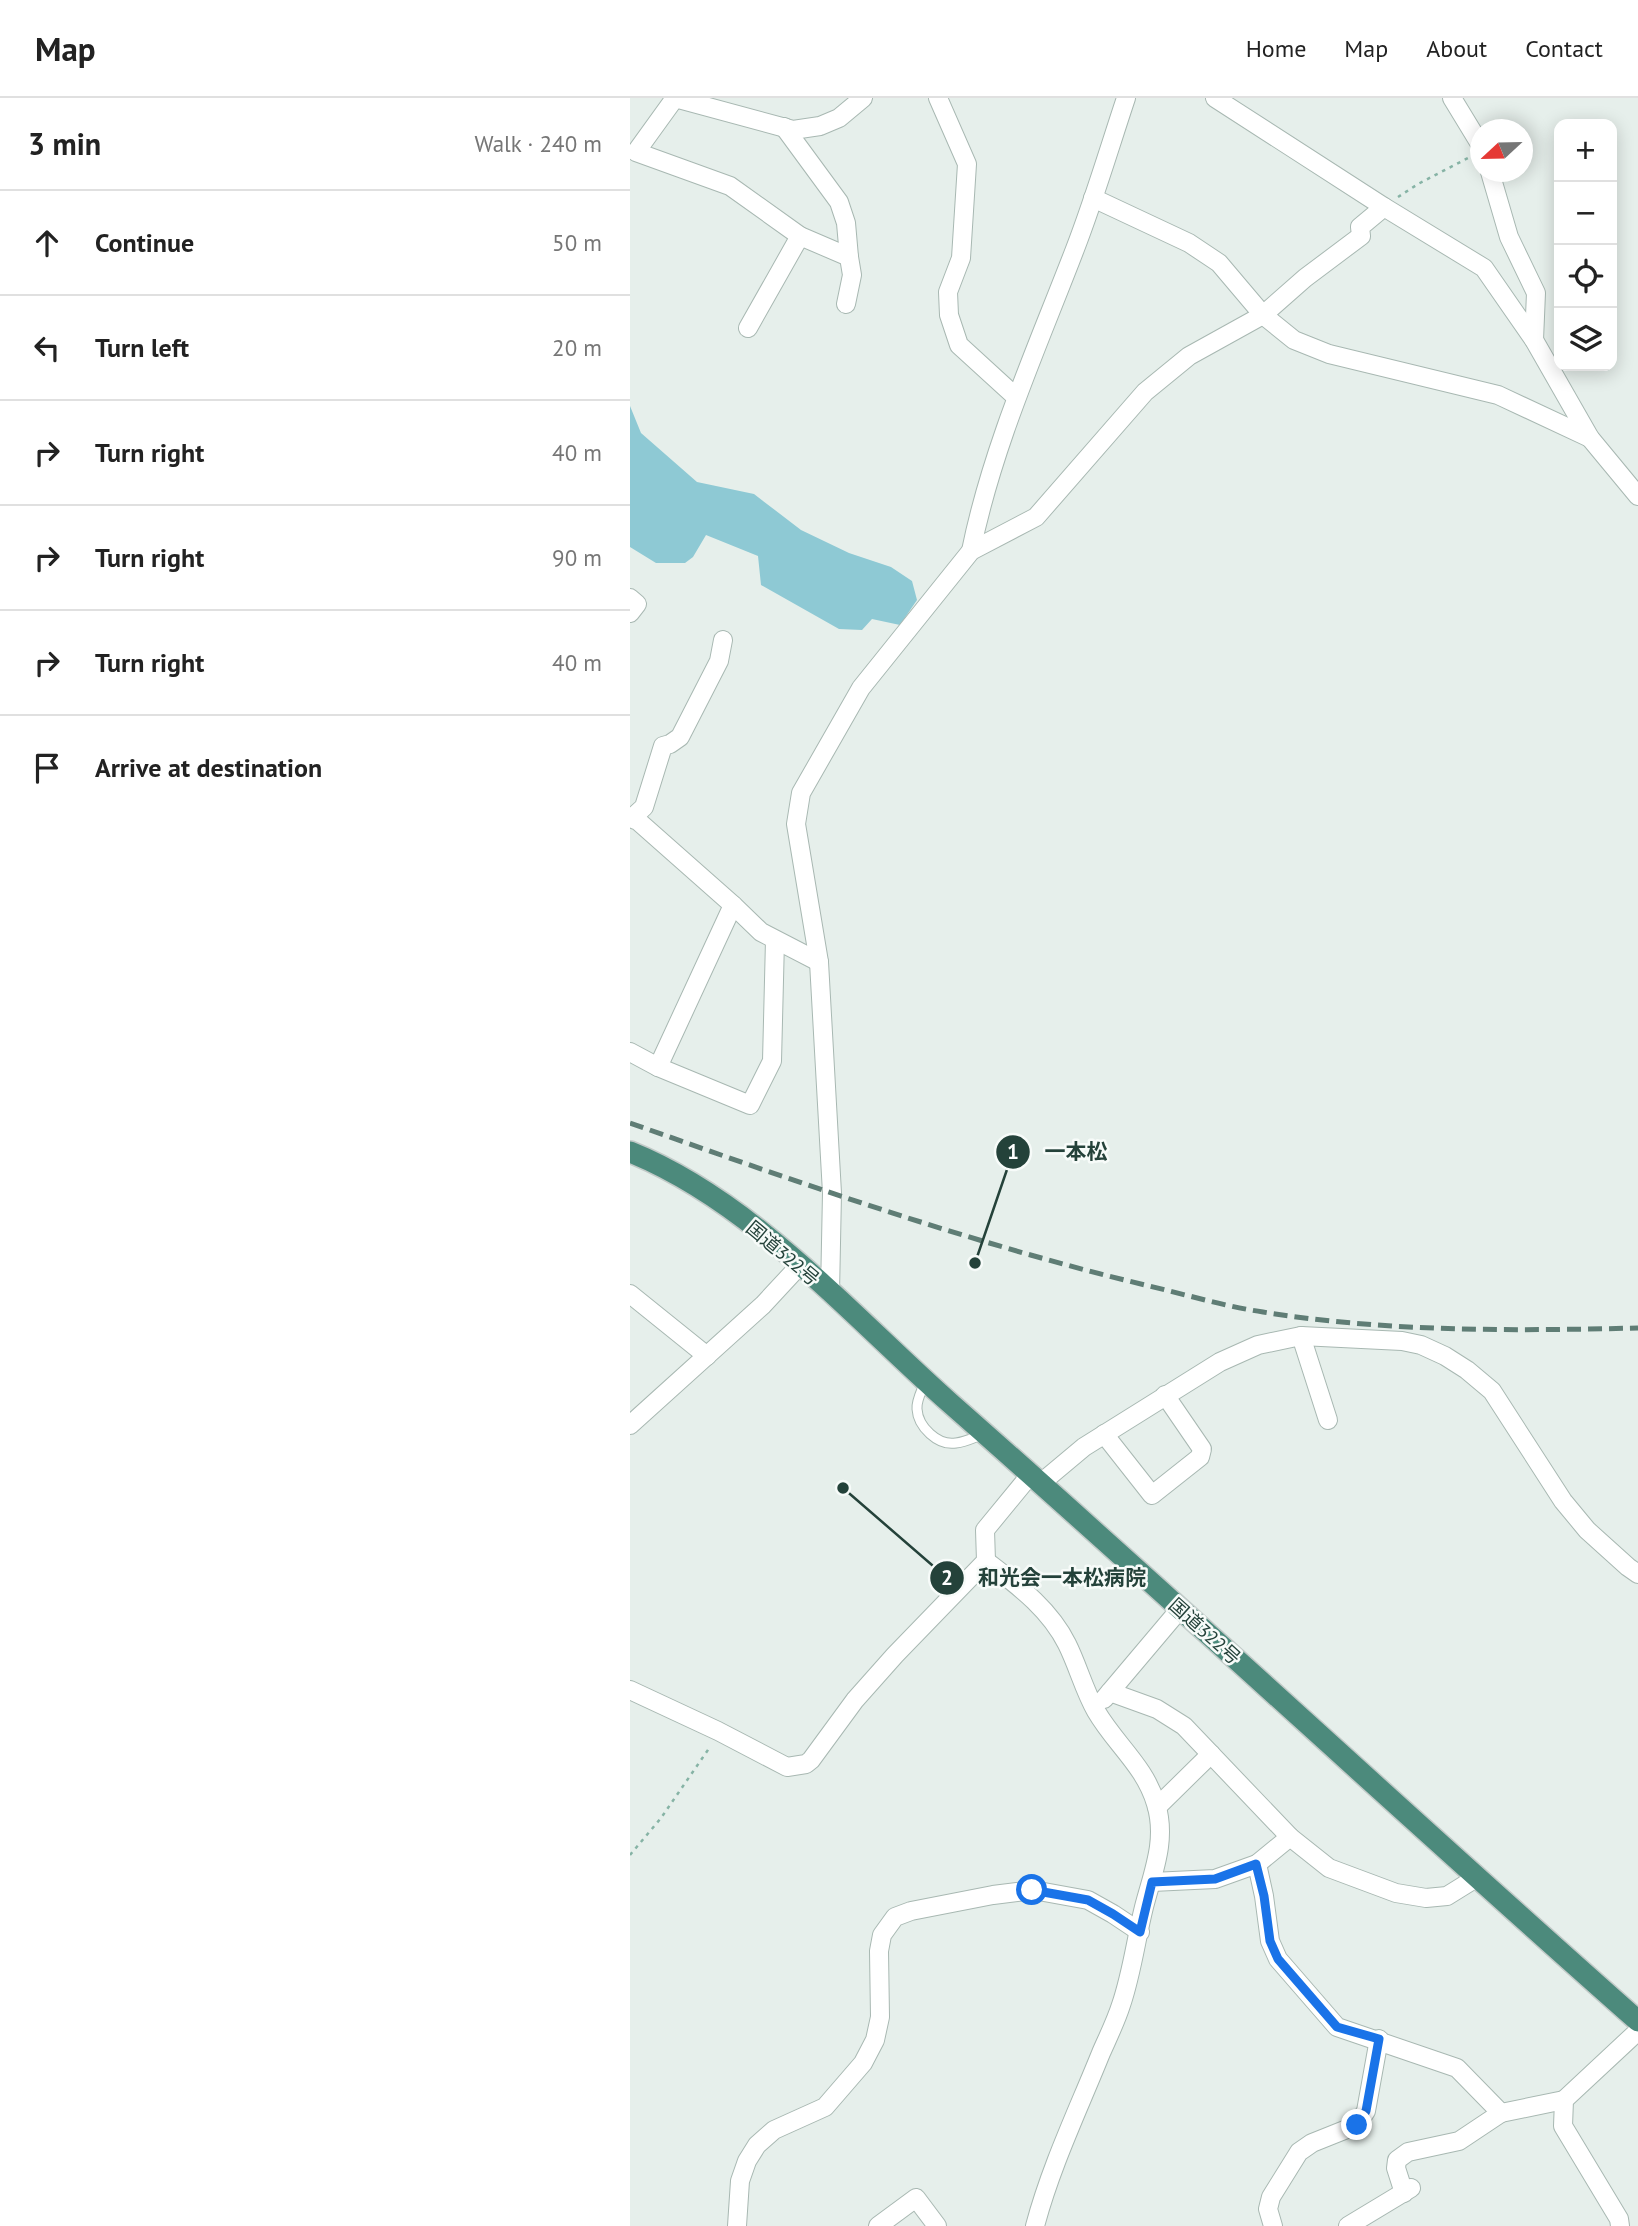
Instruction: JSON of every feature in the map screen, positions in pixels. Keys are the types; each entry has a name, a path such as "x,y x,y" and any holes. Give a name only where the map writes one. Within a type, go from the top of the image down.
{"highway":[{"name":"国道322号","path":"630,1152 704,1191 801,1264 925,1381 1638,2021"}],"street":[{"path":"849,257 800,236 730,186 636,152 675,98 793,130 820,126 839,118 863,98"},
{"path":"938,98 967,164 961,258 948,292 949,315 960,345 1016,397"},
{"path":"971,551 1016,397 1093,198 1126,98"},
{"path":"1215,98 1484,268 1534,340 1590,438 1638,496"},
{"path":"1452,98 1470,139"},
{"path":"784,127 838,202 846,223 852,275 846,304"},
{"path":"1493,182 1509,237 1535,293 1534,340"},
{"path":"1093,198 1189,243 1219,263 1263,315 1294,340 1329,354 1498,395 1590,438"},
{"path":"830,1293 832,1193 819,962 796,824 801,793 861,688 971,551 1037,517 1145,392 1189,356 1263,315 1305,278 1361,236 1360,227 1384,207"},
{"path":"748,328 800,236"},
{"path":"630,598 637,604 630,613"},
{"path":"723,640 719,661 680,737 663,746 644,807 631,818 761,932 819,962"},
{"path":"658,1067 733,905"},
{"path":"630,1052 658,1067 750,1105 772,1061 775,940"},
{"path":"630,1425 763,1305 801,1264"},
{"path":"630,1294 707,1356"},
{"path":"1301,1336 1328,1420"},
{"path":"630,1690 787,1767 806,1764 894,1655 986,1561 985,1530 1036,1478 1220,1362 1243,1350 1301,1336 1402,1341 1421,1345 1467,1370 1492,1391 1563,1501 1587,1530 1638,1574"},
{"path":"1104,1434 1152,1495 1200,1457 1202,1449 1165,1395"},
{"path":"986,1561 1024,1589 1066,1642 1095,1710 1111,1735 1144,1774 1160,1821 1158,1860 1121,2005 1043,2196 1035,2226"},
{"path":"1095,1710 1181,1609"},
{"path":"1110,1692 1157,1709 1184,1726 1290,1837 1329,1868 1396,1893 1426,1898 1447,1896 1476,1878"},
{"path":"1157,1807 1211,1754"},
{"path":"1152,1882 1215,1879 1256,1864 1290,1837"},
{"path":"1256,1864 1264,1896 1270,1941 1278,1959 1337,2027 1379,2039 1457,2068 1501,2113"},
{"path":"737,2226 740,2181 747,2161 757,2145 774,2130 825,2107 863,2063 875,2040 880,2017 881,1935 895,1917 925,1908 1032,1890 1088,1900 1140,1932"},
{"path":"1348,2226 1408,2191 1396,2168 1397,2160 1408,2152 1459,2141 1501,2113 1564,2101 1638,2031"},
{"path":"1273,2226 1268,2209 1271,2197 1300,2152 1312,2143 1357,2125 1366,2111 1379,2039"},
{"path":"1564,2101 1563,2126 1619,2219 1620,2226"},
{"path":"878,2226 916,2198 936,2226"}],"lane":[{"path":"925,1381 916,1408 928,1432 947,1443 986,1434"}],"path":[{"path":"1384,207 1470,153"},
{"path":"630,1855 687,1783 718,1731"}],"water":[{"path":"630,406 641,433 697,482 754,494 801,530 849,553 891,567 912,581 917,600 900,625 872,619 862,630 839,629 761,585 758,556 706,535 693,557 685,563 656,563 630,547"}],"railway":[{"path":"630,1123 950,1231 1233,1307 1309,1319 1403,1327 1497,1330 1638,1328"}],"place":[{"name":"一本松","path":"975,1263"},
{"name":"和光会一本松病院","path":"843,1488"}],"route":[{"path":"1032,1890 1088,1900 1140,1932 1152,1882 1215,1879 1256,1864 1264,1896 1270,1941 1278,1959 1337,2027 1379,2039 1366,2111 1357,2125"}]}
